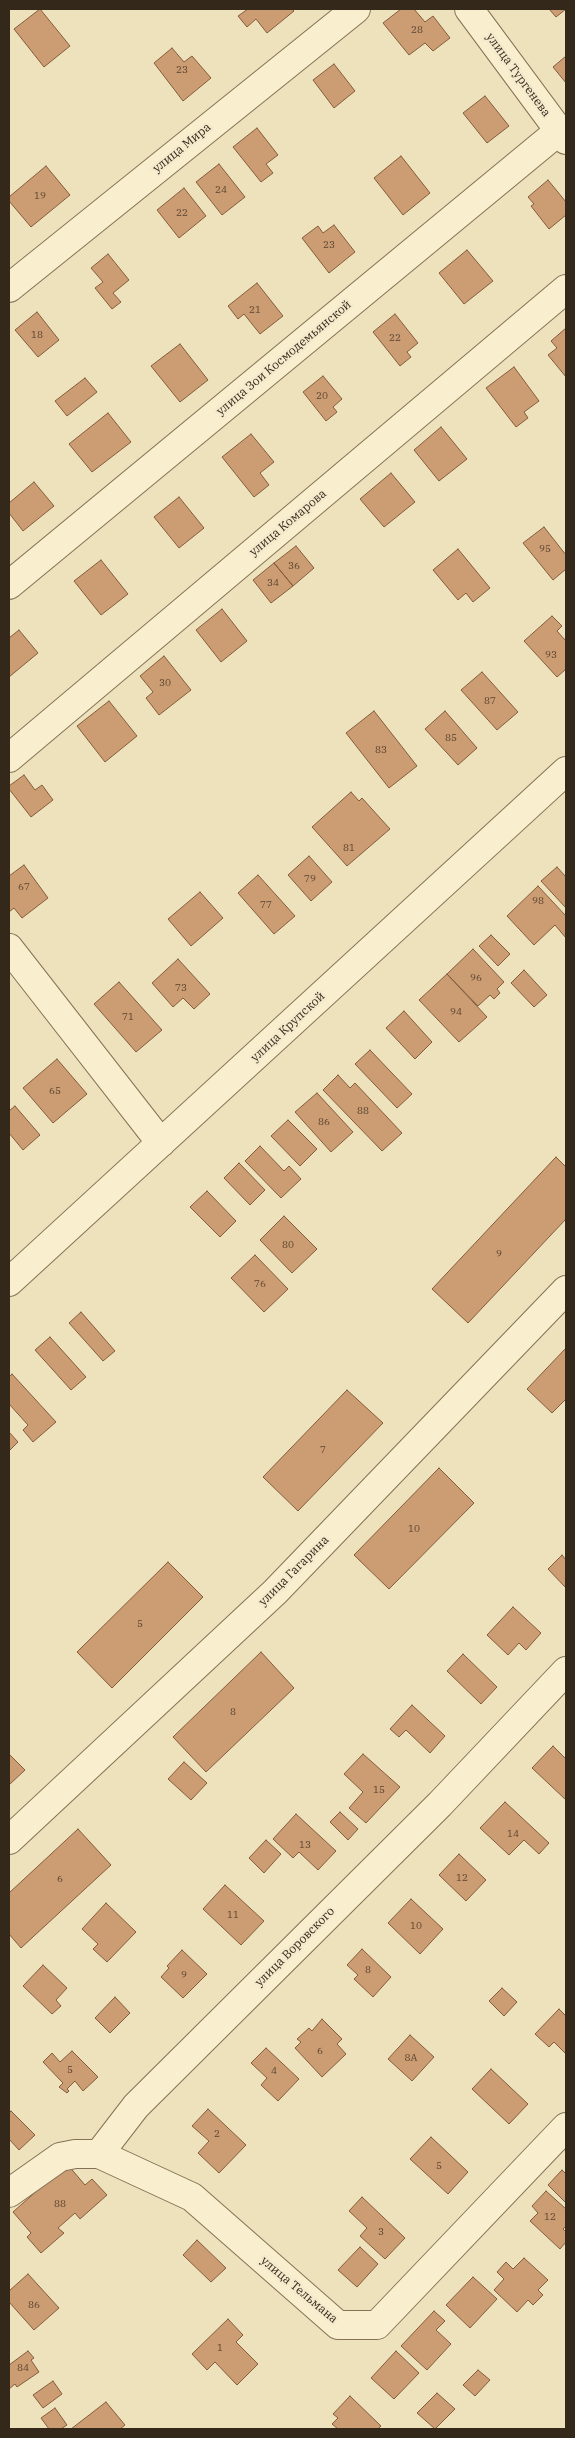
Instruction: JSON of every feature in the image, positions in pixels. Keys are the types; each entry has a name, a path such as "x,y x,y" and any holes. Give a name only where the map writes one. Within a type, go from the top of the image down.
{"street":[{"name":"улица Мира","path":"9,288 356,9"},
{"name":"улица Тургенева","path":"469,9 563,135"},
{"name":"улица Зои Космодемьянской","path":"9,585 563,135"},
{"name":"улица Комарова","path":"9,758 566,289"},
{"name":"улица Крупской","path":"9,1282 566,771"},
{"path":"9,948 161,1143"},
{"name":"улица Гагарина","path":"9,1840 274,1592 566,1290"},
{"name":"улица Воровского","path":"99,2154 136,2106 433,1811 566,1671"},
{"name":"улица Тельмана","path":"99,2154 192,2197 338,2325 377,2325 566,2128"},
{"path":"9,2193 60,2157 75,2154 99,2154"}],"building":[{"path":"40,9 70,46 44,67 14,29"},
{"path":"248,9 292,9 294,11 267,33 256,19 247,27 238,16"},
{"path":"401,9 414,9 425,22 433,16 450,38 433,51 425,43 409,55 383,23"},
{"path":"549,9 566,9 556,17"},
{"path":"172,48 184,62 192,56 211,78 183,101 154,63"},
{"path":"566,56 566,83 553,67"},
{"path":"334,64 355,91 334,108 313,80"},
{"path":"485,96 509,126 487,143 463,113"},
{"path":"257,128 278,155 266,164 273,173 261,182 233,147"},
{"path":"401,156 430,193 403,215 374,178"},
{"path":"219,164 245,197 222,215 196,182"},
{"path":"46,166 70,195 31,227 9,201 9,197"},
{"path":"548,180 566,202 566,215 549,229 531,206 534,204 528,197"},
{"path":"184,188 206,216 179,238 157,210"},
{"path":"334,225 355,252 329,273 302,238 318,226 323,233"},
{"path":"467,250 493,281 464,304 439,273"},
{"path":"108,254 129,280 113,293 121,302 112,309 95,288 103,282 91,268"},
{"path":"257,283 283,316 260,334 244,314 238,319 228,306"},
{"path":"37,312 59,340 38,357 15,330"},
{"path":"395,314 418,343 407,352 411,357 400,366 373,332"},
{"path":"566,328 566,377 548,355 557,348 551,341"},
{"path":"180,344 208,380 180,402 151,366"},
{"path":"514,367 539,401 524,412 528,418 516,427 486,388"},
{"path":"323,376 342,399 333,407 337,412 326,421 303,392"},
{"path":"85,378 97,392 67,416 55,401"},
{"path":"108,413 131,442 92,472 69,444"},
{"path":"441,427 467,459 439,481 414,450"},
{"path":"251,434 274,462 260,473 269,485 254,497 222,457"},
{"path":"391,473 415,502 384,527 360,499"},
{"path":"34,482 54,506 23,531 9,513 9,503"},
{"path":"179,497 204,528 179,548 154,517"},
{"path":"544,527 566,555 566,569 553,580 523,543"},
{"path":"296,546 314,568 293,586 274,563"},
{"path":"458,549 490,588 473,602 466,593 458,600 433,570"},
{"path":"101,560 128,594 101,615 74,581"},
{"path":"274,563 293,586 271,603 253,580"},
{"path":"222,609 247,641 221,662 196,630"},
{"path":"552,616 562,626 557,631 566,641 566,669 557,677 524,641"},
{"path":"19,630 38,653 9,677 9,638"},
{"path":"164,656 191,690 159,715 146,698 153,692 140,676"},
{"path":"482,672 518,712 497,730 461,690"},
{"path":"109,701 137,736 105,762 77,726"},
{"path":"374,711 417,766 389,788 346,733"},
{"path":"445,711 477,748 458,765 425,729"},
{"path":"24,775 35,790 42,785 53,800 31,817 9,789 9,786"},
{"path":"351,792 359,801 362,798 390,829 347,866 312,827"},
{"path":"309,856 332,882 311,901 288,875"},
{"path":"24,865 48,898 22,918 14,908 9,912 9,876"},
{"path":"557,867 566,877 566,908 541,881"},
{"path":"258,875 295,916 274,934 238,893"},
{"path":"538,886 566,916 566,938 555,925 534,945 507,916"},
{"path":"200,892 223,918 191,946 168,919"},
{"path":"491,935 510,954 498,966 479,946"},
{"path":"473,949 504,982 497,989 500,993 494,999 490,995 478,1006 447,974"},
{"path":"178,959 210,994 194,1009 183,998 173,1007 152,983"},
{"path":"524,970 547,995 534,1007 511,983"},
{"path":"447,974 487,1017 459,1042 419,1000"},
{"path":"119,982 162,1030 136,1052 94,1004"},
{"path":"404,1011 432,1042 415,1059 386,1028"},
{"path":"370,1050 412,1094 397,1108 355,1064"},
{"path":"57,1059 87,1094 53,1123 23,1088"},
{"path":"338,1075 350,1088 355,1083 402,1133 382,1151 323,1090"},
{"path":"317,1093 353,1132 331,1152 295,1112"},
{"path":"15,1106 40,1135 23,1150 9,1133 9,1111"},
{"path":"288,1120 317,1149 300,1166 271,1136"},
{"path":"260,1146 284,1171 289,1166 301,1179 281,1198 245,1161"},
{"path":"556,1157 566,1167 566,1219 468,1323 432,1289"},
{"path":"239,1163 265,1190 250,1205 224,1178"},
{"path":"207,1191 236,1221 220,1237 190,1207"},
{"path":"284,1216 317,1249 292,1273 260,1240"},
{"path":"255,1255 288,1289 264,1312 231,1278"},
{"path":"81,1312 115,1351 103,1361 69,1323"},
{"path":"50,1337 86,1377 71,1390 35,1350"},
{"path":"566,1348 566,1399 552,1413 527,1389"},
{"path":"12,1374 56,1422 33,1442 23,1430 28,1425 9,1404 9,1377"},
{"path":"347,1390 383,1423 298,1511 263,1477"},
{"path":"9,1432 18,1442 9,1451"},
{"path":"439,1468 474,1503 389,1589 354,1555"},
{"path":"562,1555 566,1560 566,1588 548,1569"},
{"path":"168,1562 203,1597 112,1688 77,1652"},
{"path":"513,1607 541,1633 526,1650 519,1643 508,1655 487,1635"},
{"path":"261,1652 294,1688 206,1772 173,1737"},
{"path":"463,1654 497,1687 481,1704 447,1671"},
{"path":"412,1705 445,1736 430,1753 406,1730 399,1737 390,1729"},
{"path":"553,1746 566,1759 566,1800 532,1768"},
{"path":"9,1754 25,1770 9,1785"},
{"path":"363,1754 400,1787 366,1823 349,1808 363,1792 344,1774"},
{"path":"184,1762 207,1783 191,1800 168,1779"},
{"path":"505,1802 549,1843 539,1854 524,1840 509,1855 480,1828"},
{"path":"340,1812 358,1829 348,1840 330,1822"},
{"path":"296,1814 336,1851 318,1870 299,1852 293,1858 273,1839"},
{"path":"78,1829 111,1865 21,1948 9,1934 9,1893"},
{"path":"266,1840 281,1854 264,1873 249,1858"},
{"path":"459,1854 486,1880 466,1901 439,1875"},
{"path":"225,1885 264,1921 241,1945 203,1909"},
{"path":"411,1899 443,1929 420,1954 388,1923"},
{"path":"106,1903 136,1932 107,1962 93,1949 98,1944 82,1929"},
{"path":"362,1949 391,1977 373,1997 354,1979 358,1975 347,1965"},
{"path":"182,1950 207,1974 183,1998 161,1977 169,1968 167,1966"},
{"path":"43,1965 67,1988 56,2000 61,2006 52,2014 23,1986"},
{"path":"502,1988 517,2002 504,2016 489,2001"},
{"path":"115,1997 130,2013 110,2033 95,2018"},
{"path":"559,2009 566,2016 566,2054 554,2042 549,2047 535,2034"},
{"path":"322,2019 342,2039 337,2044 346,2054 322,2077 295,2048 301,2042 297,2039 309,2028 312,2031"},
{"path":"410,2035 434,2057 412,2081 388,2059"},
{"path":"266,2048 299,2079 278,2101 261,2085 267,2078 251,2063"},
{"path":"72,2051 98,2077 83,2091 75,2081 67,2089 69,2091 67,2093 59,2087 63,2083 43,2062 52,2053 60,2062"},
{"path":"491,2069 528,2104 509,2124 472,2089"},
{"path":"208,2109 246,2145 219,2173 198,2153 209,2141 192,2126"},
{"path":"11,2111 35,2135 19,2150 9,2139 9,2113"},
{"path":"431,2137 468,2172 448,2194 410,2159"},
{"path":"67,2164 85,2185 92,2179 107,2195 80,2219 75,2213 58,2228 64,2233 41,2253 27,2237 31,2233 13,2212"},
{"path":"562,2170 566,2174 566,2203 548,2185"},
{"path":"546,2191 566,2209 566,2226 563,2229 566,2232 566,2242 560,2249 530,2221 538,2213 532,2206"},
{"path":"362,2197 405,2238 385,2259 360,2236 367,2228 349,2211"},
{"path":"197,2240 226,2268 211,2282 183,2255"},
{"path":"360,2247 378,2264 357,2287 338,2270"},
{"path":"524,2258 548,2280 538,2290 543,2295 533,2305 528,2300 517,2312 494,2290 504,2279 497,2272 506,2262 513,2269"},
{"path":"28,2274 59,2308 34,2330 9,2302 9,2291"},
{"path":"473,2277 497,2299 470,2328 446,2305"},
{"path":"434,2311 445,2321 436,2330 451,2344 427,2370 401,2346"},
{"path":"228,2319 243,2335 236,2342 258,2364 237,2385 215,2362 207,2370 192,2354"},
{"path":"28,2351 34,2358 31,2360 39,2372 17,2387 15,2384 9,2389 9,2365"},
{"path":"396,2351 419,2373 394,2399 371,2378"},
{"path":"478,2370 490,2380 475,2396 463,2385"},
{"path":"53,2381 62,2394 43,2408 33,2395"},
{"path":"437,2393 455,2409 435,2429 417,2413"},
{"path":"350,2396 381,2426 378,2429 338,2429 332,2424 338,2418 333,2414"},
{"path":"106,2402 125,2425 120,2429 71,2429"},
{"path":"55,2408 67,2425 61,2429 49,2429 41,2418"}]}
